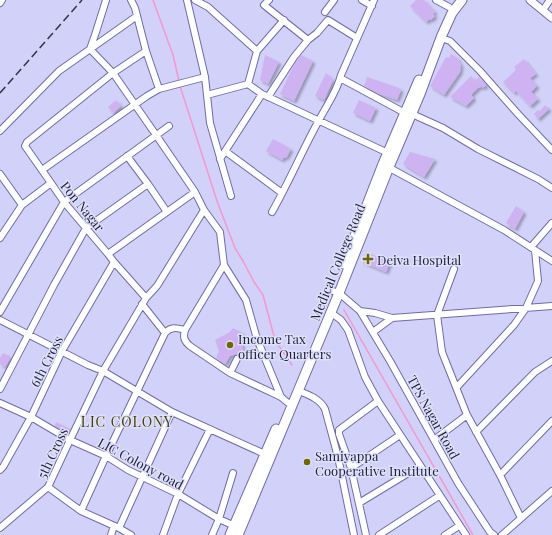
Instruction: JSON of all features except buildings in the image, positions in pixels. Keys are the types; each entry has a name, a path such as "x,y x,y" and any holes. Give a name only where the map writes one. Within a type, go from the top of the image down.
{"main road":[{"name":"Medical College Road","path":"230,535 237,530 268,456 299,390 386,166 452,13 462,0"},
{"name":"Medical College Road","path":"386,166 388,153 408,114 437,32 451,4"},
{"name":"Medical College Road","path":"268,456 284,399 330,309"}],"street":[{"path":"90,49 106,0"},
{"path":"131,0 159,89"},
{"path":"187,0 205,77 210,122 231,196"},
{"path":"195,0 208,7 257,51"},
{"path":"269,0 264,5 308,40"},
{"path":"325,12 334,0"},
{"path":"272,212 318,121 338,86 340,78 373,3 362,0"},
{"path":"436,0 451,4"},
{"path":"530,0 552,18"},
{"path":"543,10 550,0"},
{"path":"0,131 59,71 137,16"},
{"path":"248,84 257,51 284,20"},
{"path":"220,159 294,57 328,20 357,38"},
{"path":"441,38 450,41 480,70 552,150"},
{"path":"90,49 113,73 135,103 195,192 204,210 220,232 224,265 246,300 258,339 284,399"},
{"path":"51,184 27,150 25,146 27,142 113,73 146,51"},
{"path":"42,170 135,103 159,89 205,77"},
{"path":"340,78 408,114 443,128 478,149 538,179 552,188"},
{"path":"207,95 248,84 265,95 388,153"},
{"path":"0,312 64,202 169,126"},
{"path":"225,151 282,193"},
{"path":"127,156 167,212"},
{"path":"386,166 504,230 552,261"},
{"path":"0,174 22,205 0,238"},
{"name":"Pon Nagar","path":"22,205 51,184 64,202 146,298"},
{"path":"0,389 28,334 86,228 148,184"},
{"path":"108,254 195,192"},
{"name":"5th Cross","path":"0,528 48,487 103,370 142,304 157,286 204,210"},
{"path":"457,387 514,325 526,308 538,281 533,249 552,223"},
{"name":"6th Cross","path":"0,470 31,417 62,352 114,262"},
{"path":"224,265 184,330 183,336 186,342 230,373 284,399"},
{"path":"454,268 437,315 442,352 457,387 467,416 500,475 521,518"},
{"name":"TPS Nagar Road","path":"335,295 360,311 458,483 490,532 494,535"},
{"path":"142,304 165,332"},
{"path":"360,311 375,313 392,318 552,306"},
{"path":"330,309 348,330 365,376 378,401 466,535"},
{"path":"372,332 392,318"},
{"path":"0,320 62,352 103,370 172,412 268,456"},
{"path":"81,512 165,332 174,327 184,330"},
{"path":"230,373 237,359"},
{"path":"476,432 535,372 552,361"},
{"path":"299,390 312,396 322,404 325,409 338,457 354,535"},
{"path":"366,535 351,468 339,434 339,430 378,401"},
{"name":"LIC Colony road","path":"0,402 31,417 70,440 106,456 128,470 178,494 237,530"},
{"path":"111,535 117,528 172,412"},
{"path":"434,440 467,416"},
{"path":"500,475 552,421"},
{"path":"163,535 178,494 210,429"},
{"path":"351,468 400,436"},
{"path":"359,503 420,466"},
{"path":"212,535 219,519 233,473"},
{"path":"48,487 81,512 131,535"},
{"path":"502,535 552,491"},
{"path":"379,535 439,496"},
{"path":"445,535 459,526"}],"waterway":[{"path":"153,0 173,55 179,81"},
{"path":"180,86 217,201 235,248 263,295 275,340 292,365"},
{"path":"344,310 473,535"}],"railway":[{"path":"0,93 82,0"}],"place":[{"name":"Deiva Hospital","path":"368,259"},
{"name":"Income Tax officer Quarters","path":"230,345"},
{"name":"Samiyappa Cooperative Institute","path":"307,462"}],"district":[{"name":"LIC COLONY","path":"127,421"}]}
